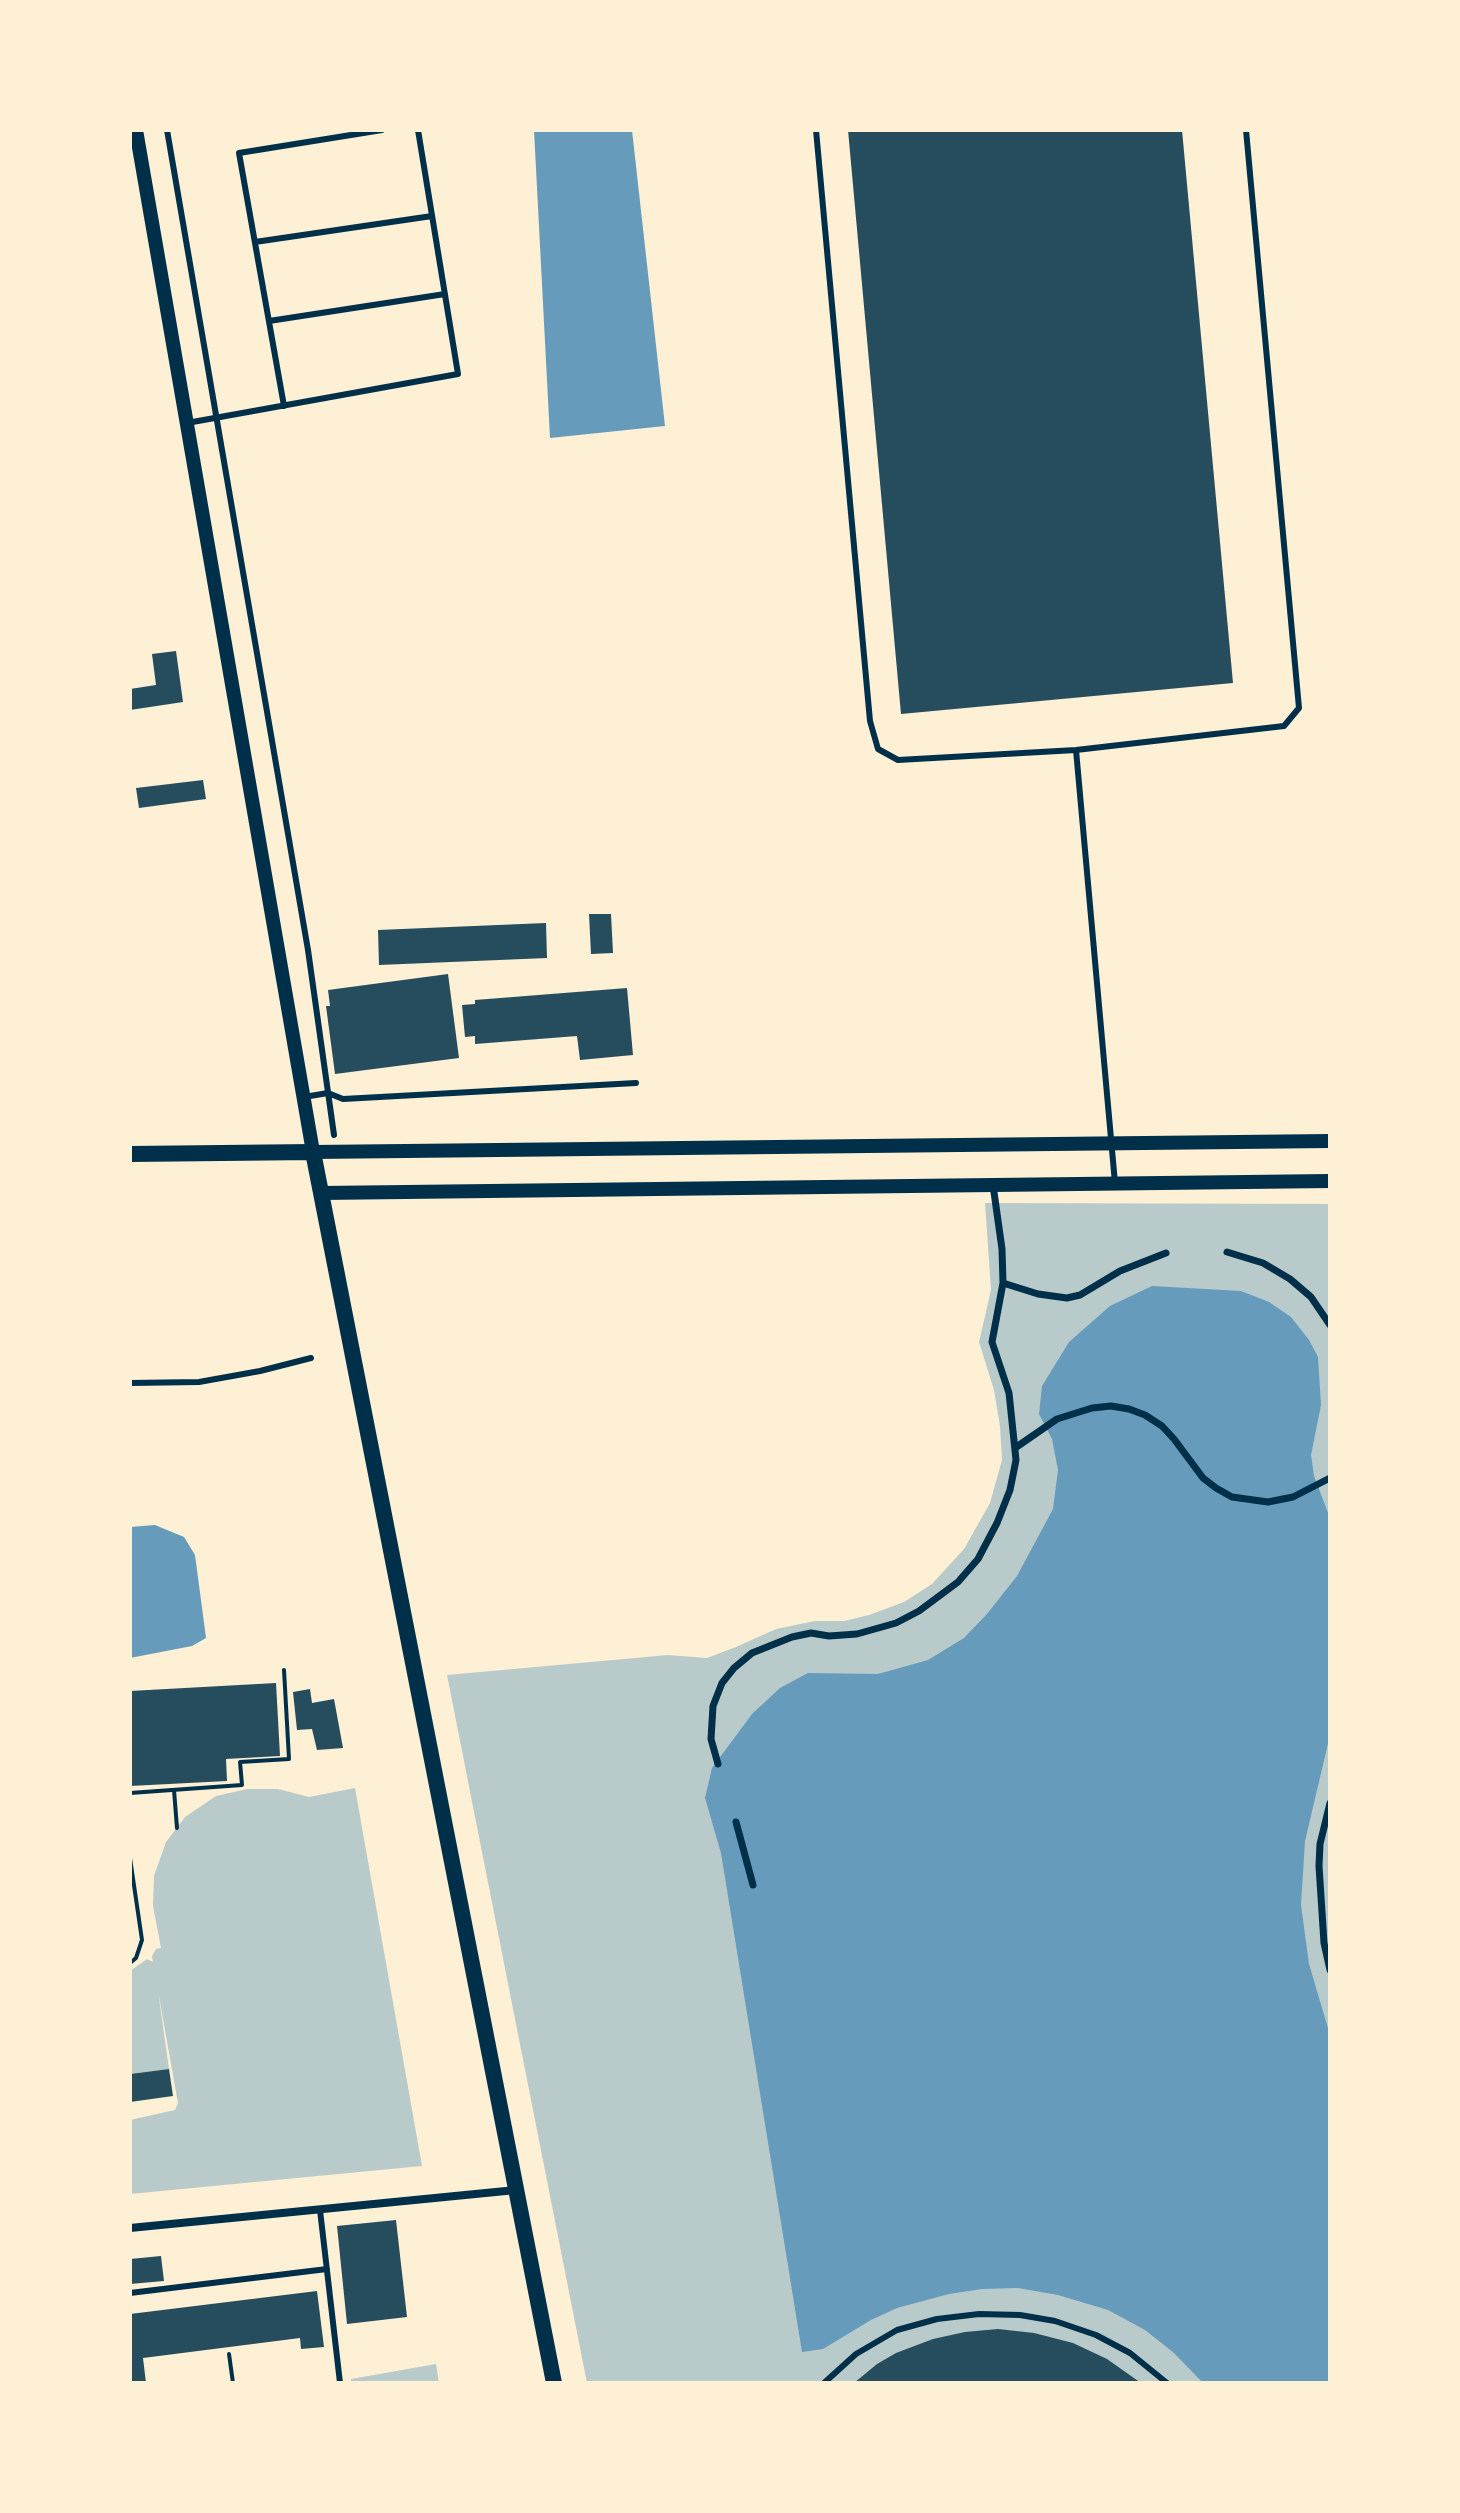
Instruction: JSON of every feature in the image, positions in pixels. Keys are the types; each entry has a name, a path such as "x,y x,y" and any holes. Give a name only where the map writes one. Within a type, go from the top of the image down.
{"main road":[{"path":"130,1154 313,1152 554,2383"}],"street":[{"path":"136,130 313,1152 1330,1141"},
{"path":"321,1193 1330,1181"},
{"path":"716,1761 711,1739 713,1706 722,1683 734,1668 752,1653 801,1635 829,1636 874,1631 919,1611 958,1582 978,1559 997,1523 1010,1490 1016,1460 1009,1393 992,1342 1003,1283 1002,1249 993,1185"},
{"path":"1227,1252 1263,1263 1290,1279 1311,1297 1330,1325"},
{"path":"1003,1283 1038,1294 1067,1298 1080,1295 1120,1271 1166,1253"},
{"path":"1015,1448 1057,1419 1075,1412 1111,1406 1145,1415 1162,1426 1203,1478 1232,1497 1268,1502 1293,1497 1326,1480"},
{"path":"1330,1803 1320,1844 1319,1866 1324,1943 1330,1970"},
{"path":"736,1822 753,1885"},
{"path":"130,2228 516,2190"}],"lane":[{"path":"167,130 308,950 334,1135"},
{"path":"284,406 239,153 382,130"},
{"path":"187,423 458,374 418,130"},
{"path":"816,130 870,721 878,749 898,760 1076,750 1284,726 1299,708 1246,130"},
{"path":"255,242 432,216"},
{"path":"269,321 445,294"},
{"path":"1076,750 1115,1183"},
{"path":"304,1097 328,1093 343,1099 636,1083"},
{"path":"130,1383 199,1382 311,1358"},
{"path":"320,2210 340,2383"},
{"path":"130,2293 327,2269"},
{"path":"824,2383 856,2354 897,2330 937,2319 979,2314 1055,2321 1096,2335 1130,2353 1167,2383"}],"path":[{"path":"130,1793 242,1785 240,1762 289,1759 284,1670"},
{"path":"174,1790 177,1828"},
{"path":"130,1858 142,1940 136,1958 130,1963"},
{"path":"229,2354 233,2383"}],"shaded area":[{"path":"985,1203 1330,1204 1330,2383 587,2383 447,1675 668,1655 707,1658 776,1629 869,1615 904,1602 932,1584 964,1549 990,1503 1002,1460 994,1390 979,1342 991,1290"},
{"path":"355,1788 422,2166 130,2194 130,2120 175,2110 178,2103 158,1991 169,2069 130,2074 130,1971 147,1959 153,1962 156,1949 161,1948 153,1906 154,1876 166,1842 185,1817 216,1796 247,1789 278,1789 309,1797"},
{"path":"436,2364 439,2383 351,2383 351,2379"}],"water":[{"path":"534,130 632,130 665,426 550,438"},
{"path":"1152,1286 1241,1291 1269,1302 1291,1317 1318,1357 1321,1405 1311,1455 1314,1476 1330,1518 1330,1735 1305,1841 1301,1905 1309,1964 1330,2035 1330,2383 1203,2383 1174,2353 1145,2330 1108,2310 1058,2295 1018,2288 949,2294 897,2308 823,2349 802,2352 721,1853 705,1798 712,1768 752,1714 780,1688 808,1673 878,1674 928,1660 964,1638 987,1614 1017,1576 1053,1509 1058,1470 1052,1439 1039,1414 1042,1386 1069,1342 1110,1306"},
{"path":"155,1525 184,1537 195,1555 206,1638 192,1646 130,1658 130,1527"}],"building":[{"path":"848,130 1182,130 1233,683 901,714"},
{"path":"176,651 183,702 130,710 130,689 156,685 152,654"},
{"path":"203,780 206,799 139,808 136,788"},
{"path":"589,914 611,914 613,953 591,954"},
{"path":"546,923 547,958 379,965 378,930"},
{"path":"448,974 459,1058 335,1074 326,1006 330,1006 328,990"},
{"path":"627,988 633,1055 580,1060 577,1036 475,1044 475,1036 465,1037 462,1005 475,1004 475,1000"},
{"path":"276,1683 280,1756 226,1759 227,1781 130,1786 130,1691"},
{"path":"310,1689 312,1703 334,1699 343,1748 317,1750 312,1729 297,1730 293,1692"},
{"path":"169,2069 173,2096 130,2102 130,2074"},
{"path":"396,2220 407,2317 347,2324 337,2226"},
{"path":"161,2256 164,2281 130,2284 130,2259"},
{"path":"317,2291 324,2347 301,2349 300,2338 143,2358 146,2383 130,2383 130,2314"},
{"path":"998,2329 1034,2333 1073,2343 1107,2359 1141,2383 854,2383 896,2353 933,2339"}]}
